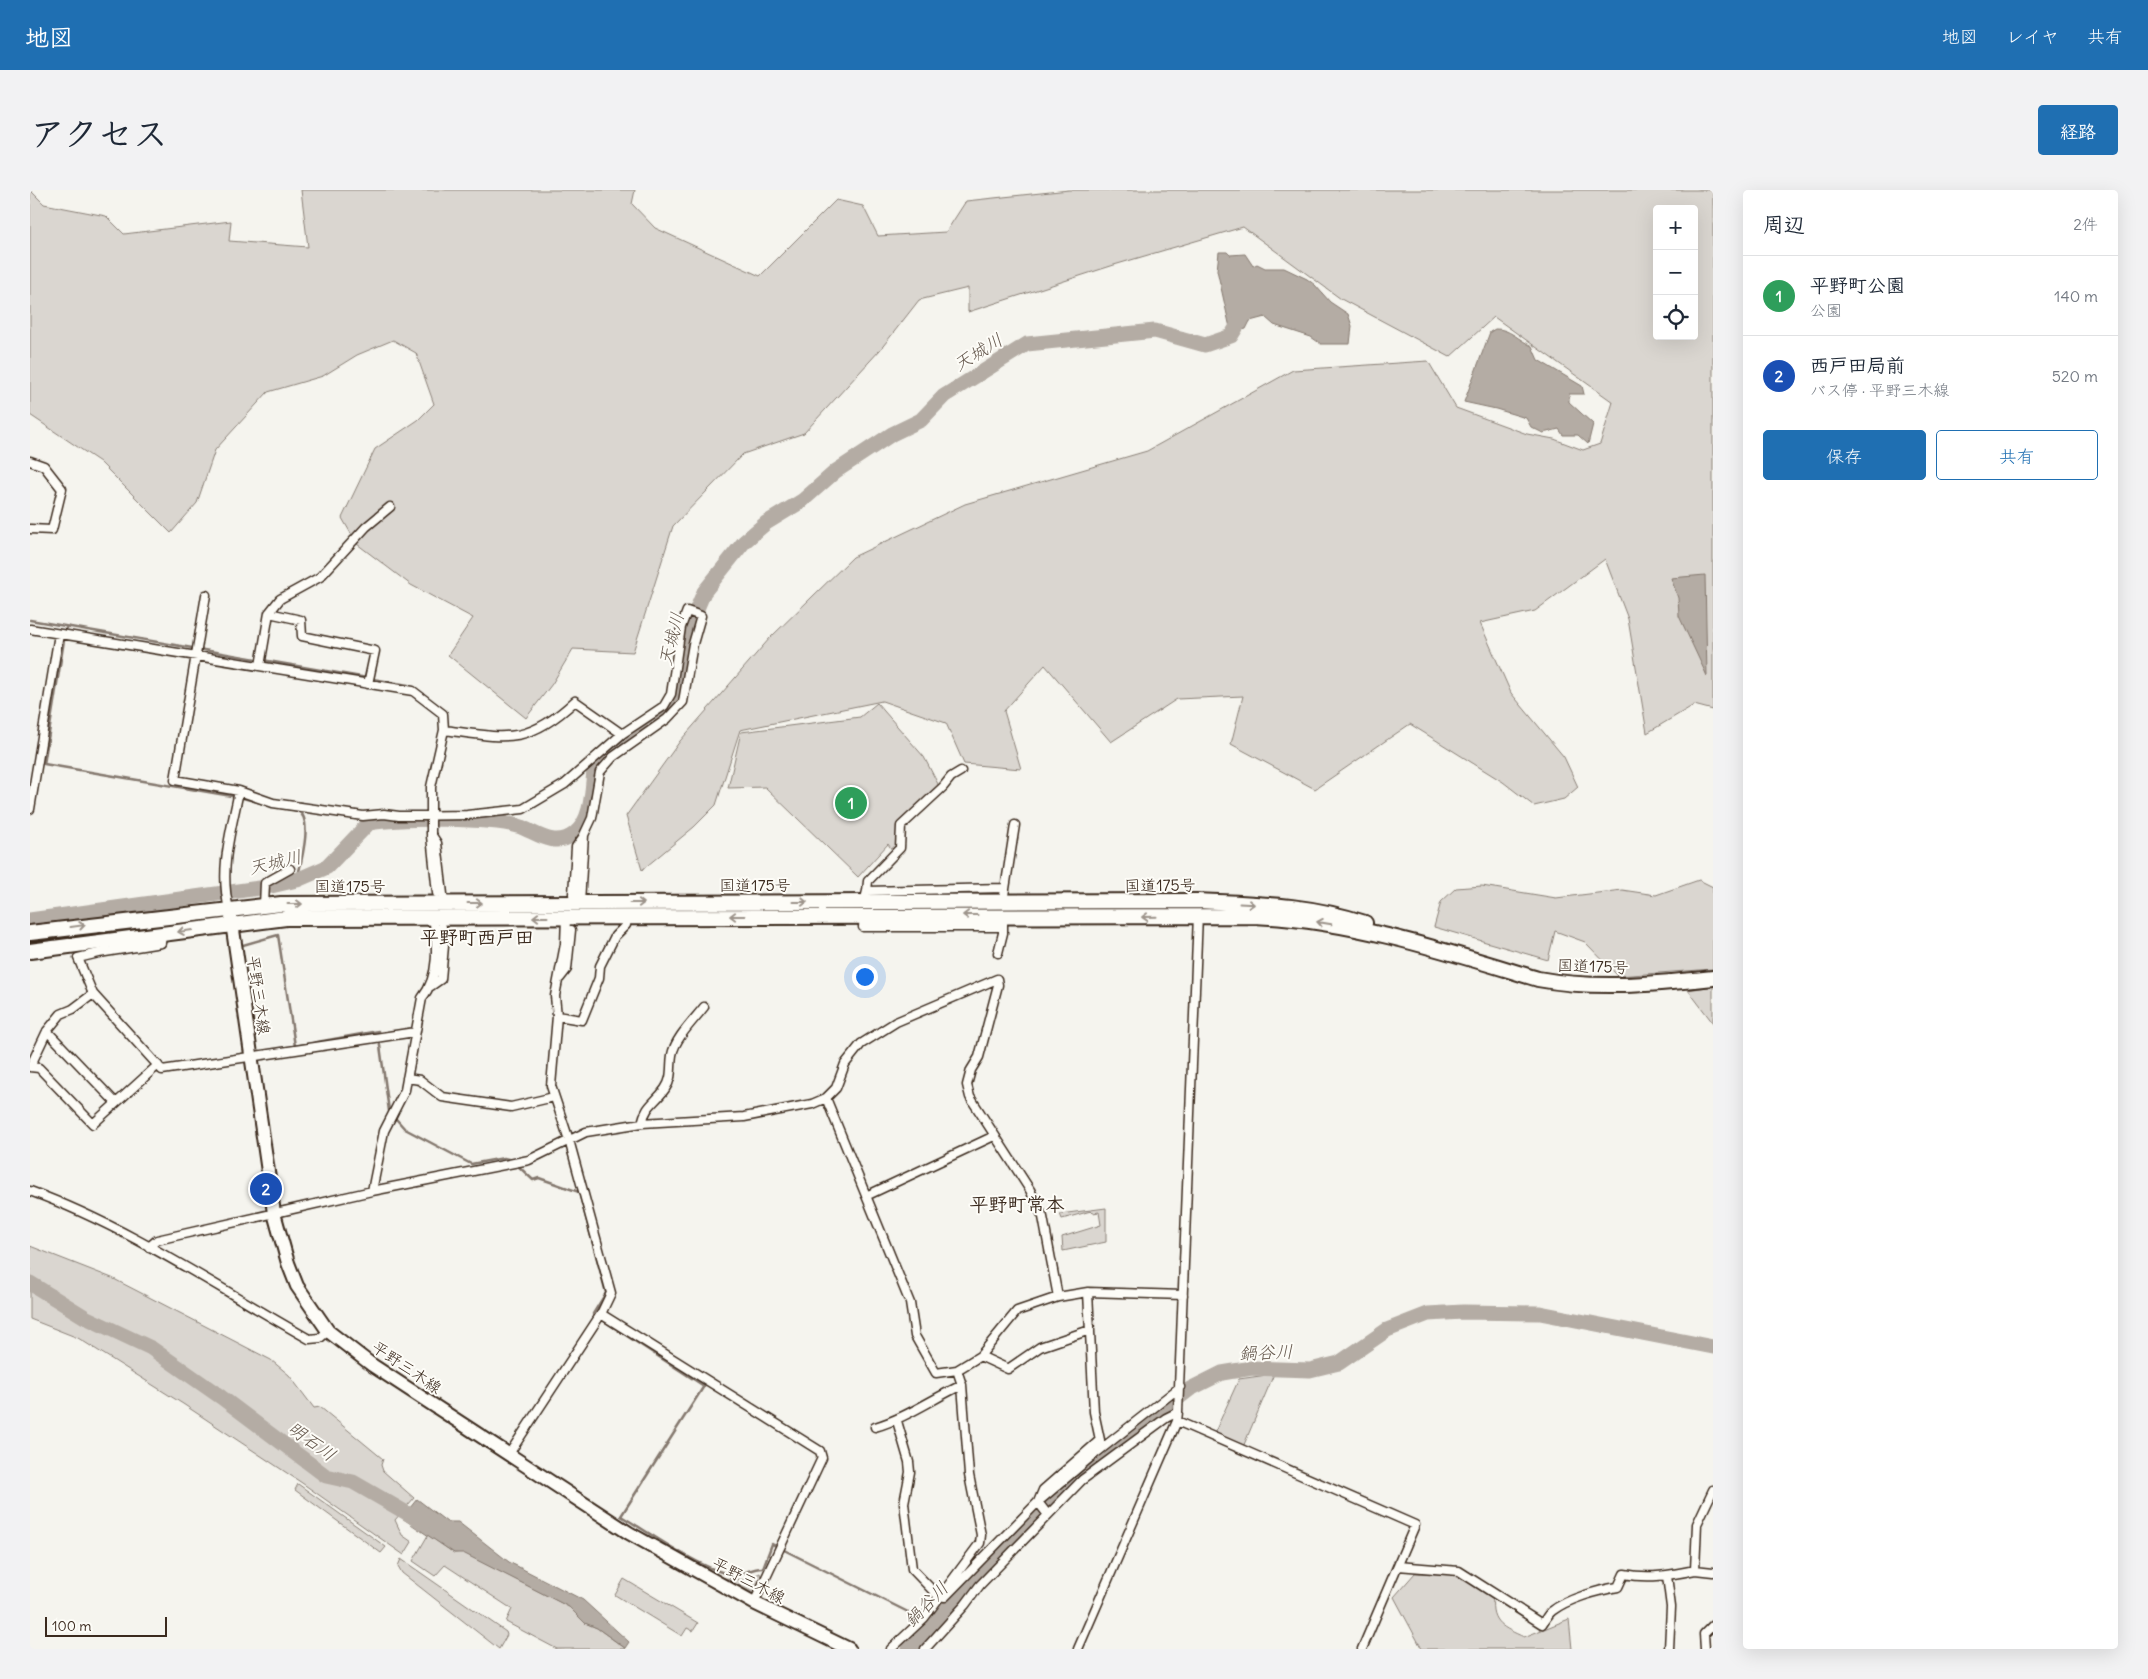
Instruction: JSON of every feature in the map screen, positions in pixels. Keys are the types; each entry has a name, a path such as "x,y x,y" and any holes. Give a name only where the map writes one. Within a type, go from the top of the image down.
{"highway":[{"name":"国道175号","path":"30,932 229,908 440,898 577,898 865,903 1198,916 1291,917 1360,929 1538,979 1568,985 1629,985 1713,978"},
{"name":"国道175号","path":"1004,908 1198,901 1292,906 1322,910 1473,960"},
{"name":"国道175号","path":"30,951 286,918 437,922 566,917 627,917 865,903"}],"main road":[{"name":"平野三木線","path":"229,908 233,924 274,1213 288,1263 297,1286 328,1332 372,1364 629,1533 754,1603 849,1649"}],"street":[{"path":"30,461 44,466 62,489 52,530 30,530"},
{"path":"260,666 269,613 280,599 320,577 366,527 390,507"},
{"path":"206,595 175,780 239,792 273,803 363,816 384,814 398,816 467,815 523,809 565,784 622,734 664,706 671,694 681,627 688,611 701,616 683,702 667,719 613,757 600,772 592,818 576,847 577,898"},
{"path":"269,613 301,620 302,636 375,651 368,684"},
{"path":"30,629 413,691 443,714 444,730 431,787 431,834 440,898"},
{"path":"30,809 59,634"},
{"path":"444,730 500,737 523,735 554,720 575,701 622,734"},
{"path":"606,748 613,757"},
{"path":"961,771 951,777 943,787 901,826 900,848 868,881 863,927 1004,908"},
{"path":"229,908 224,889 225,864 239,792"},
{"path":"998,953 1015,824"},
{"path":"431,834 437,843 440,898"},
{"path":"577,898 584,835"},
{"path":"264,906 265,883 290,868"},
{"path":"1078,1649 1176,1421 1178,1412 1198,901"},
{"path":"509,1454 601,1314 611,1293 569,1140 551,1086 557,1016 555,996 565,944 566,917"},
{"path":"557,1016 582,1020 599,978 600,966 615,936 626,925 627,917"},
{"path":"431,986 437,944 437,922"},
{"path":"372,1191 384,1131 405,1090 414,1032 422,998 431,986 441,979 444,946 437,922"},
{"path":"558,980 567,969 572,930"},
{"path":"162,935 161,943 99,952 78,958 93,994 162,1070 414,1032"},
{"path":"149,1247 157,1240 274,1213 372,1191 528,1160 586,1132 642,1123 744,1117 812,1104 826,1098 836,1088 845,1064 861,1044 896,1022 997,979 998,985 979,1057 971,1070 967,1085 970,1097 1030,1190 1043,1217 1058,1297"},
{"path":"93,994 73,1009 61,1014 47,1031 30,1067 39,1068 93,1124 158,1065"},
{"path":"642,1123 645,1110 666,1088 672,1071 672,1054 682,1036 704,1007"},
{"path":"47,1031 116,1103"},
{"path":"407,1078 420,1080 442,1098 511,1107 554,1097"},
{"path":"826,1098 910,1303 915,1336 936,1373 957,1370 980,1356 1017,1311 1058,1297 1088,1292 1183,1296"},
{"path":"866,1196 994,1136"},
{"path":"30,1191 73,1206 149,1247 309,1340 320,1338 328,1332"},
{"path":"1038,1502 1043,1490 1100,1440 1094,1412 1088,1292"},
{"path":"601,1314 820,1451 822,1458 754,1603"},
{"path":"980,1356 1008,1369 1040,1347 1090,1330"},
{"path":"891,1649 924,1618 938,1596 980,1544 981,1535 968,1475 962,1386 957,1370"},
{"path":"875,1427 897,1421 937,1397 962,1386"},
{"path":"897,1421 909,1462 910,1472 904,1503 912,1569 938,1596 945,1597 1038,1502 1091,1457 1180,1388"},
{"path":"925,1649 965,1605 980,1584 1082,1480 1166,1418 1178,1412"},
{"path":"1176,1421 1415,1526 1362,1649"},
{"path":"1695,1570 1698,1524 1713,1490"},
{"path":"1038,1502 1048,1514"},
{"path":"1398,1566 1459,1571 1542,1624 1552,1611 1600,1590 1618,1587 1624,1574 1640,1577 1667,1576 1695,1570 1713,1572"},
{"path":"1667,1576 1671,1607 1669,1649"},
{"path":"1704,1649 1704,1634 1713,1625"}],"shaded area":[{"path":"30,190 44,204 106,216 124,234 231,221 229,241 308,247 301,190 635,190 632,204 655,228 760,276 836,200 863,206 878,236 946,232 966,201 1069,190 1713,190 1713,710 1694,705 1647,733 1628,619 1605,559 1535,611 1480,623 1511,693 1564,757 1578,787 1564,799 1534,806 1503,782 1410,724 1315,789 1231,744 1243,696 1177,699 1111,742 1045,665 1004,711 1021,769 964,764 946,723 882,701 740,730 716,805 694,827 642,870 626,816 680,741 770,638 853,557 965,504 1147,451 1293,370 1428,361 1456,408 1527,434 1554,439 1583,450 1600,444 1613,402 1494,317 1450,357 1341,299 1243,227 1114,265 968,312 968,288 919,300 880,350 804,433 743,454 673,526 633,652 573,649 552,684 526,718 448,655 473,618 411,585 357,544 342,518 375,449 418,420 434,404 416,353 393,340 357,355 323,376 268,392 215,450 197,503 171,533 100,462 30,415"},
{"path":"1219,252 1227,252 1230,255 1245,254 1253,266 1257,264 1265,268 1284,268 1307,279 1330,302 1348,314 1352,326 1350,344 1321,344 1311,337 1274,325 1265,317 1250,321 1246,329 1237,331 1236,341 1233,341 1217,270"},
{"path":"1495,329 1510,333 1532,346 1538,360 1582,386 1584,394 1569,394 1569,402 1593,424 1588,444 1578,435 1563,435 1559,429 1543,433 1531,427 1526,418 1464,402 1490,332"},
{"path":"1705,575 1707,676 1679,616 1678,598 1671,578"},
{"path":"877,703 924,757 938,784 937,790 897,825 897,845 892,850 888,844 858,877 765,787 728,788 741,732 860,717"},
{"path":"1699,880 1713,887 1713,969 1618,976 1585,942 1555,931 1548,960 1434,927 1441,902 1456,888 1482,886 1556,898 1622,890 1656,895"},
{"path":"1713,986 1713,1023 1688,990"},
{"path":"1106,1208 1106,1242 1063,1251 1062,1237 1101,1225 1099,1212 1093,1213 1091,1211 1062,1219 1060,1214"},
{"path":"30,1246 112,1278 271,1360 289,1375 314,1408 320,1407 383,1459 381,1465 383,1471 414,1498 395,1520 402,1535 412,1542 404,1555 302,1483 183,1404 78,1338 30,1319"},
{"path":"1274,1374 1243,1447 1214,1434 1239,1379"},
{"path":"298,1484 386,1547 381,1553 295,1490"},
{"path":"417,1499 447,1522 458,1522 509,1562 583,1600 629,1642 625,1648 597,1628 585,1623 569,1607 463,1553 454,1553 402,1518"},
{"path":"428,1535 454,1553 463,1552 569,1607 585,1623 597,1628 626,1649 557,1649 506,1622 512,1609 445,1565 435,1576 413,1561"},
{"path":"401,1559 506,1632 507,1635 499,1649 402,1573 398,1566"},
{"path":"760,1573 761,1579 754,1593 724,1578 746,1580"},
{"path":"1415,1573 1459,1575 1493,1598 1494,1613 1500,1624 1524,1637 1569,1619 1572,1649 1422,1649 1394,1597"},
{"path":"624,1579 698,1623 693,1631 687,1628 682,1636 615,1595"}],"waterway":[{"name":"天城川","path":"30,920 267,887 297,880 327,867 369,823 423,819 489,821 521,827 553,840 567,838 580,828 588,813 592,796 594,770 628,737 668,709 677,699 693,618 704,592 744,542 766,523 802,501 836,471 892,434 921,420 944,396 1027,344 1155,331 1205,345 1231,336 1242,318"},
{"path":"30,620 408,685"},
{"path":"66,628 44,764 243,798 272,806"},
{"path":"278,807 298,811 303,815 306,832 305,843 297,880"},
{"path":"243,945 278,935 295,1046 378,1031 389,1111 405,1129 471,1164 504,1158 512,1160"},
{"path":"516,1164 533,1180 539,1178 579,1192 606,1293 593,1314 704,1386 621,1516 690,1558 718,1571 730,1574 739,1574 763,1568 772,1544 932,1624"},
{"name":"明石川","path":"30,1283 85,1317 151,1348 221,1397 326,1476 353,1482 424,1523"},
{"name":"鍋谷川","path":"909,1649 1049,1502 1094,1463 1190,1389 1222,1373 1252,1368 1310,1370 1339,1363 1387,1330 1428,1314 1463,1312 1540,1313 1713,1347"}],"place":[{"name":"平野町公園","path":"851,803"},
{"name":"西戸田局前","path":"266,1189"}],"district":[{"name":"平野町西戸田","path":"477,937"},
{"name":"平野町常本","path":"1017,1204"}]}
